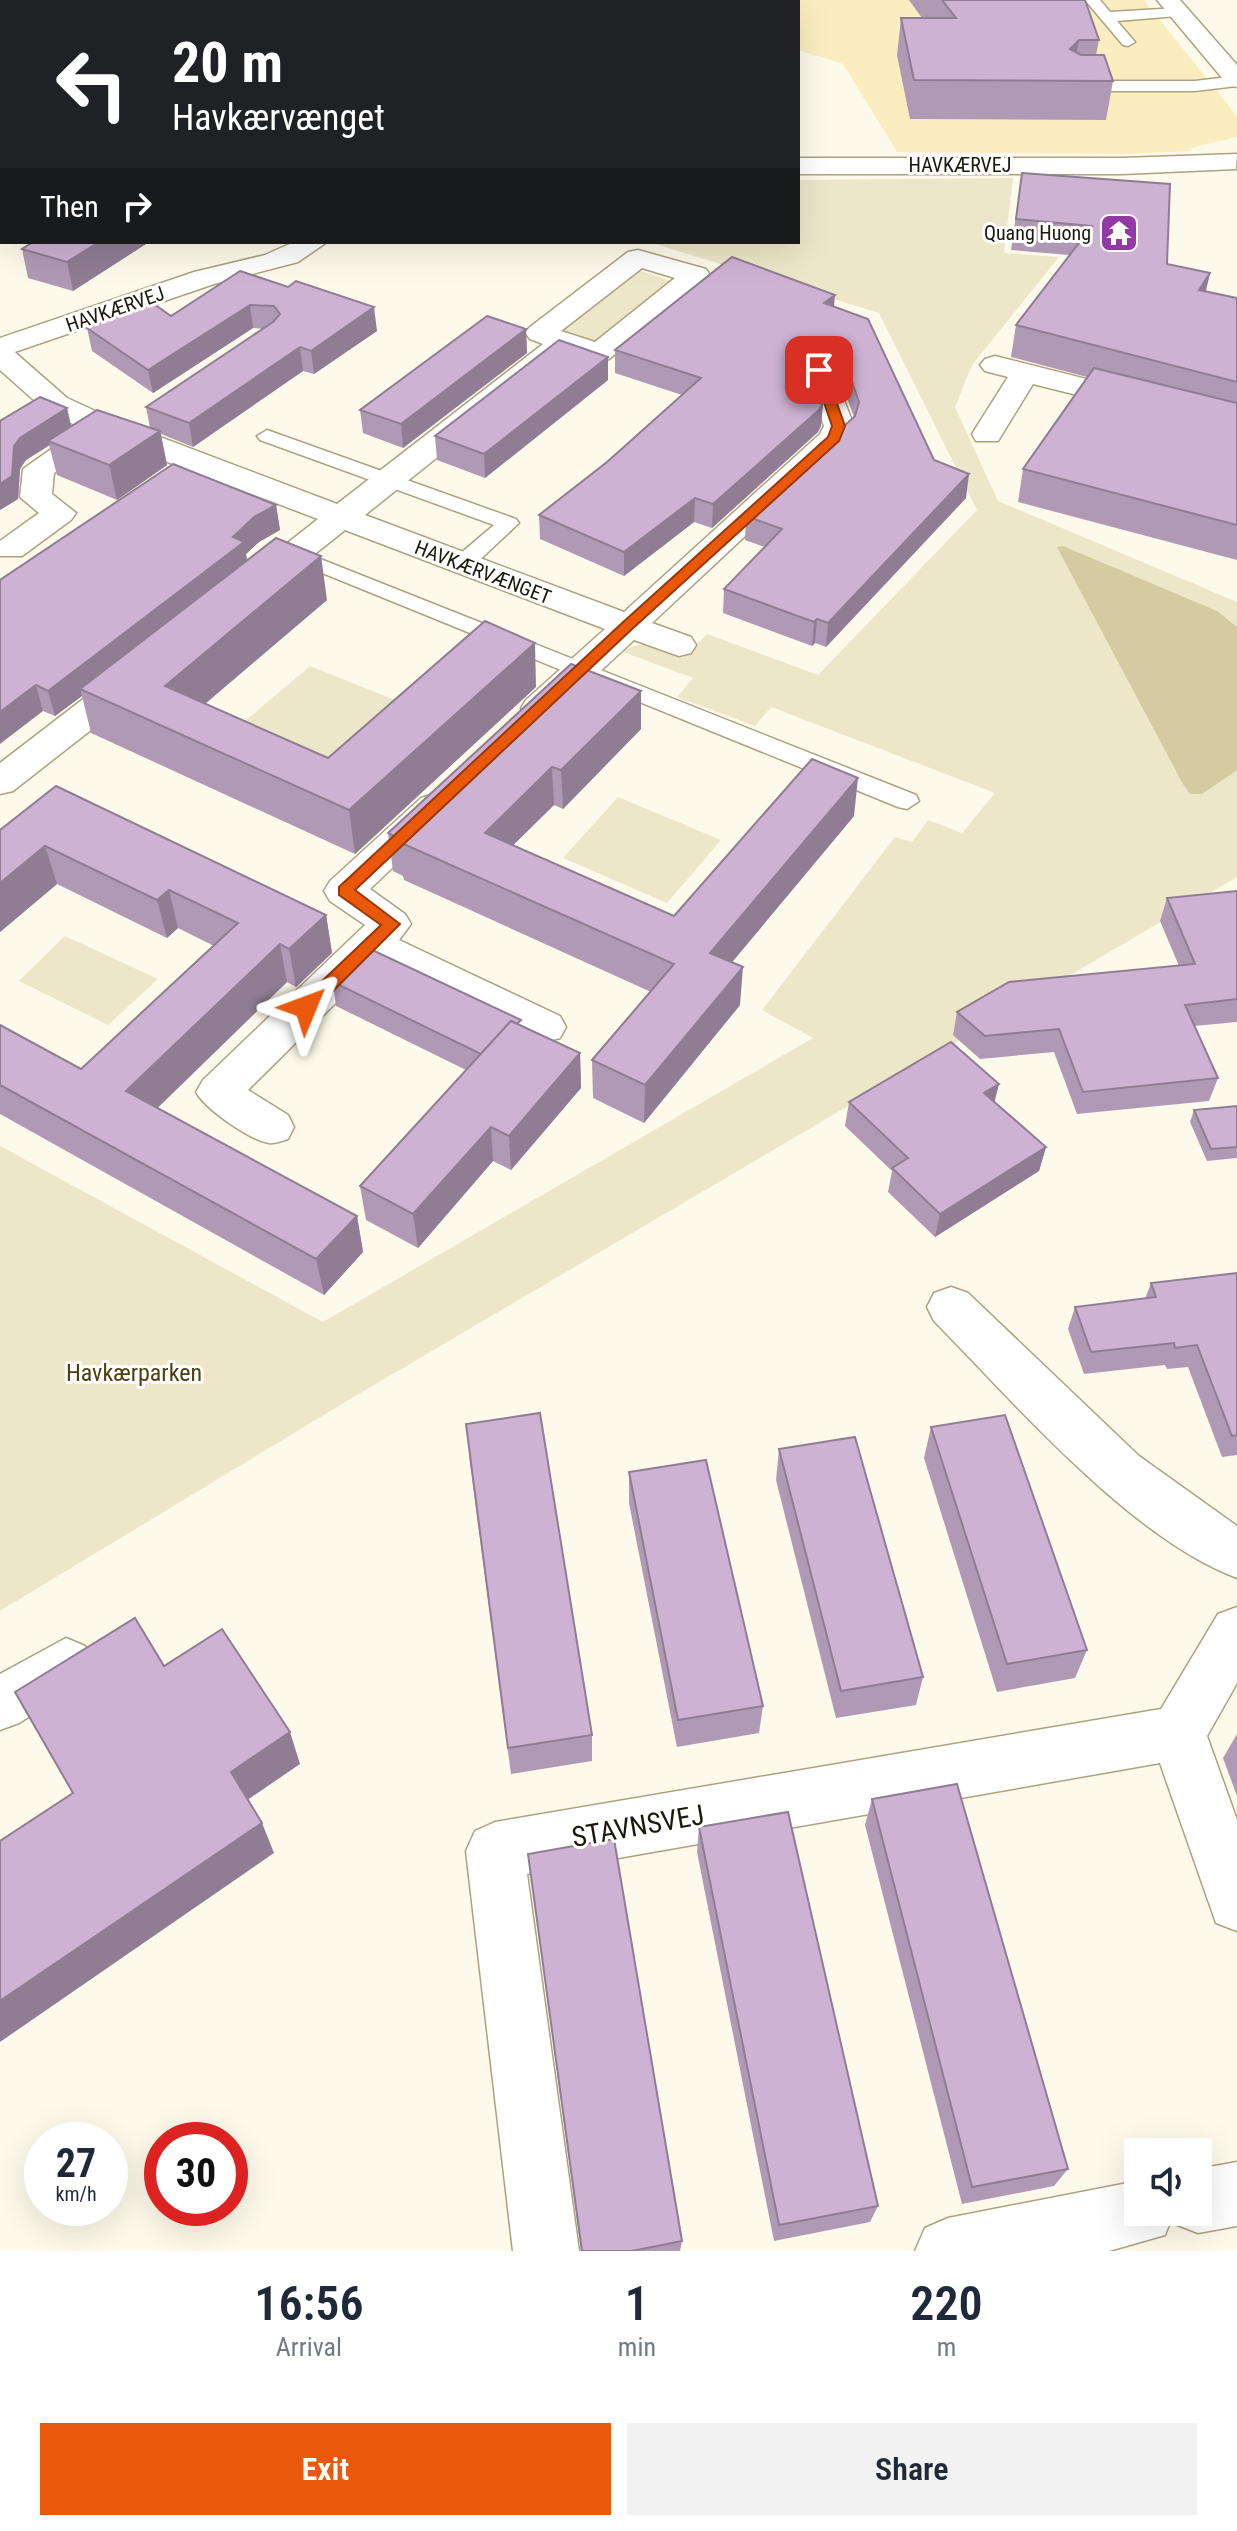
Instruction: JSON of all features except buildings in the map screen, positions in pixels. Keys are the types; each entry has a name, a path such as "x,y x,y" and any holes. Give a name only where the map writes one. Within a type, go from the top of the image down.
{"street":[{"path":"1173,6 1237,81 1234,87 1237,92"},
{"path":"1236,160 1237,174"},
{"name":"HAVKÆRVEJ","path":"800,166 1122,166 1236,160"},
{"name":"HAVKÆRVEJ","path":"1122,166 1237,174"},
{"name":"HAVKÆRVEJ","path":"231,270 245,260 282,244"},
{"name":"HAVKÆRVEJ","path":"0,351 231,270 264,264 301,251 310,244"},
{"path":"638,258 696,275 599,353 565,341 540,333 638,258"},
{"path":"224,609 282,550 341,518 565,341"},
{"name":"HAVKÆRVÆNGET","path":"0,351 56,404 123,425 341,518 679,645"},
{"path":"995,365 1237,426"},
{"path":"513,733 834,438 839,426 819,370"},
{"path":"987,434 1025,373"},
{"path":"10,549 60,513 36,497 39,469 123,425"},
{"path":"0,782 166,654"},
{"path":"272,1127 218,1092 391,924 344,891 457,785"},
{"path":"372,944 545,1027"},
{"path":"951,1307 1129,1482 1196,1531 1237,1554"},
{"path":"1237,1632 1178,1733 1237,1902"},
{"path":"0,1704 112,1635"},
{"name":"STAVNSVEJ","path":"546,2251 495,1851 1178,1733"},
{"path":"1212,2198 1237,2194"},
{"path":"948,2251 1124,2216"}],"lane":[{"path":"1092,0 1128,42"},
{"path":"1106,17 1173,6"},
{"path":"1074,86 1195,86 1237,81"},
{"path":"267,436 509,523 462,564"},
{"path":"282,550 907,801"}],"shaded area":[{"path":"800,0 1144,0 1237,116 1237,137 1191,148 1192,151 1127,154 897,152 843,64 800,51"},
{"path":"1063,546 1217,611 1237,627 1237,770 1202,794 1190,794 1183,784 1057,547"}],"green space":[{"name":"Havkærparken","path":"1013,178 1004,253 1059,257 972,365 955,407 998,501 1237,602 1237,877 352,1398 0,1611 0,1146 323,1322 813,1038 762,1010 895,837 912,842 928,820 962,833 995,793 771,707 755,726 677,697 693,678 623,652 644,645 683,658 707,634 818,675 977,510 879,313 655,244 800,244 800,180"},
{"path":"641,271 675,282 596,345 560,332"},
{"path":"310,666 395,700 329,760 244,722"},
{"path":"618,797 721,840 667,903 563,858"},
{"path":"65,936 158,979 108,1025 19,981"}],"place":[{"name":"Quang Huong","path":"1119,233"}],"route":[{"path":"306,1007 391,924 344,891 626,627 834,438 839,426 819,370"}]}
